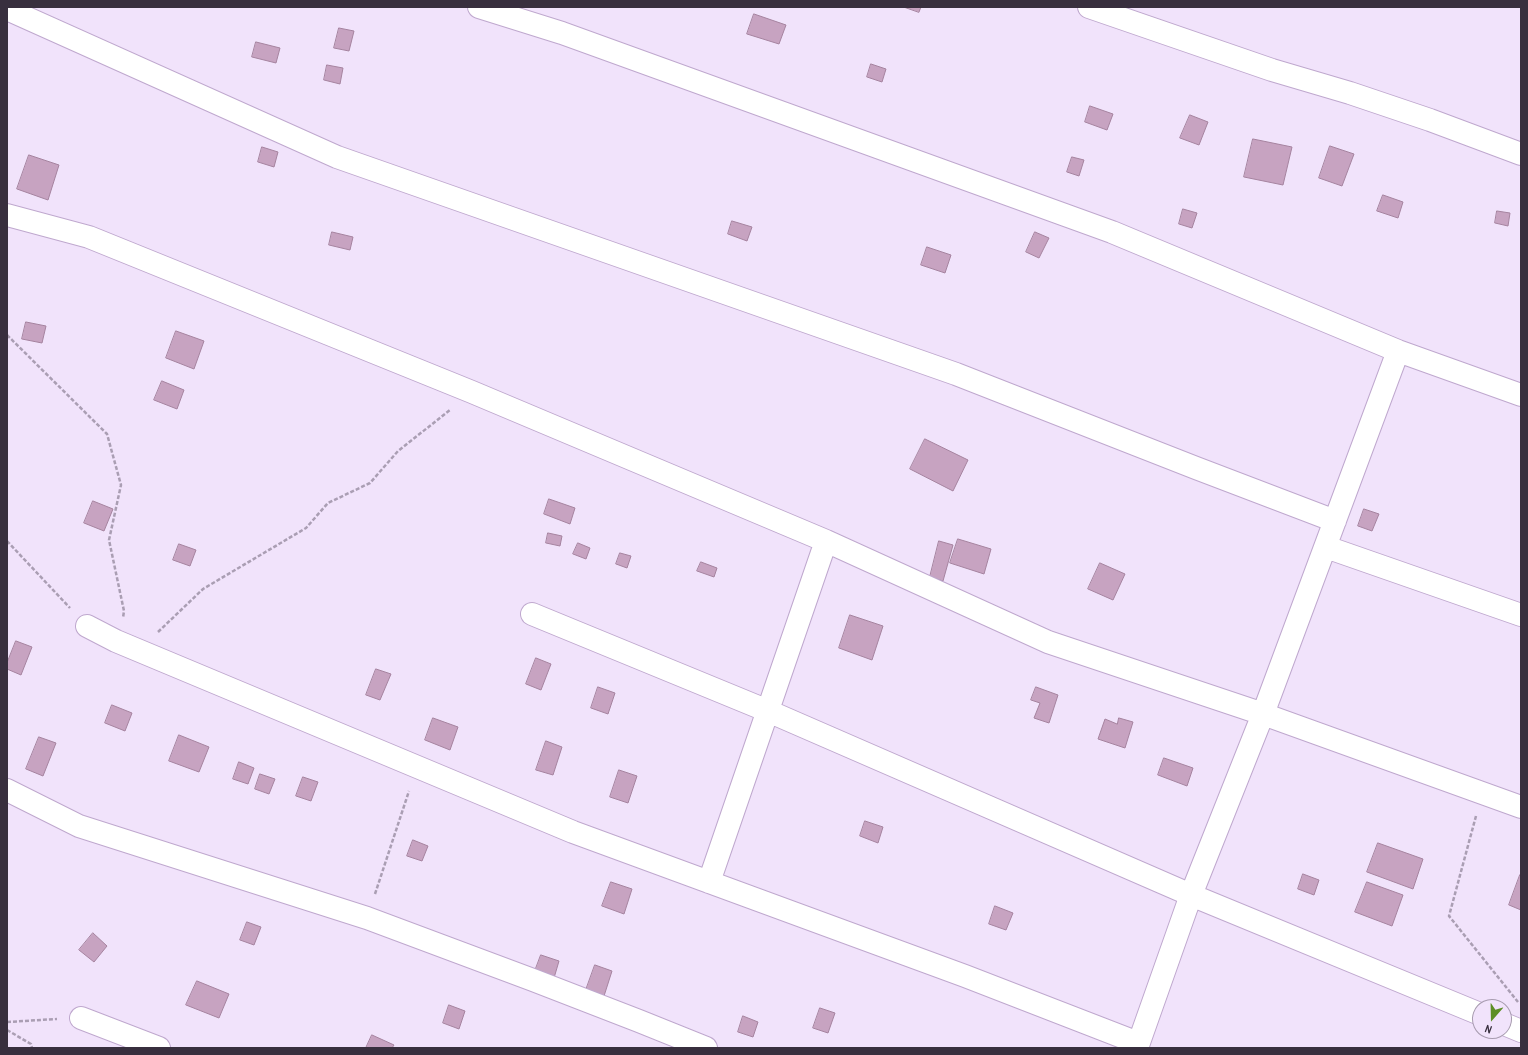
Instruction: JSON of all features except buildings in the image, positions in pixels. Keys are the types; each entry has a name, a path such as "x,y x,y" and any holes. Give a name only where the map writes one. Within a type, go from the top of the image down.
{"street":[{"path":"479,7 562,33 1112,232 1398,351 1521,395"},
{"path":"1089,7 1272,70 1350,93 1430,120 1521,154"},
{"path":"7,9 337,157 949,372 1335,521"},
{"path":"7,215 89,237 472,392 826,541 1048,642 1263,714 1521,807"},
{"path":"87,626 116,641 573,832 965,976 1138,1045 1191,895 1263,714 1398,351"},
{"path":"709,882 826,541"},
{"path":"1326,547 1521,615"},
{"path":"532,614 768,710 1191,895 1472,1011"},
{"path":"7,790 79,826 367,918 625,1015 706,1048"},
{"path":"81,1018 159,1048"}],"path":[{"path":"7,335 108,434 121,484 109,540 124,611 116,641"},
{"path":"138,650 203,589 306,528 328,503 370,483 398,451 472,392"},
{"path":"7,541 87,626"},
{"path":"367,918 417,768"},
{"path":"1482,793 1450,916 1521,1005"},
{"path":"7,1022 81,1018"},
{"path":"7,1030 31,1044 32,1048"}]}
